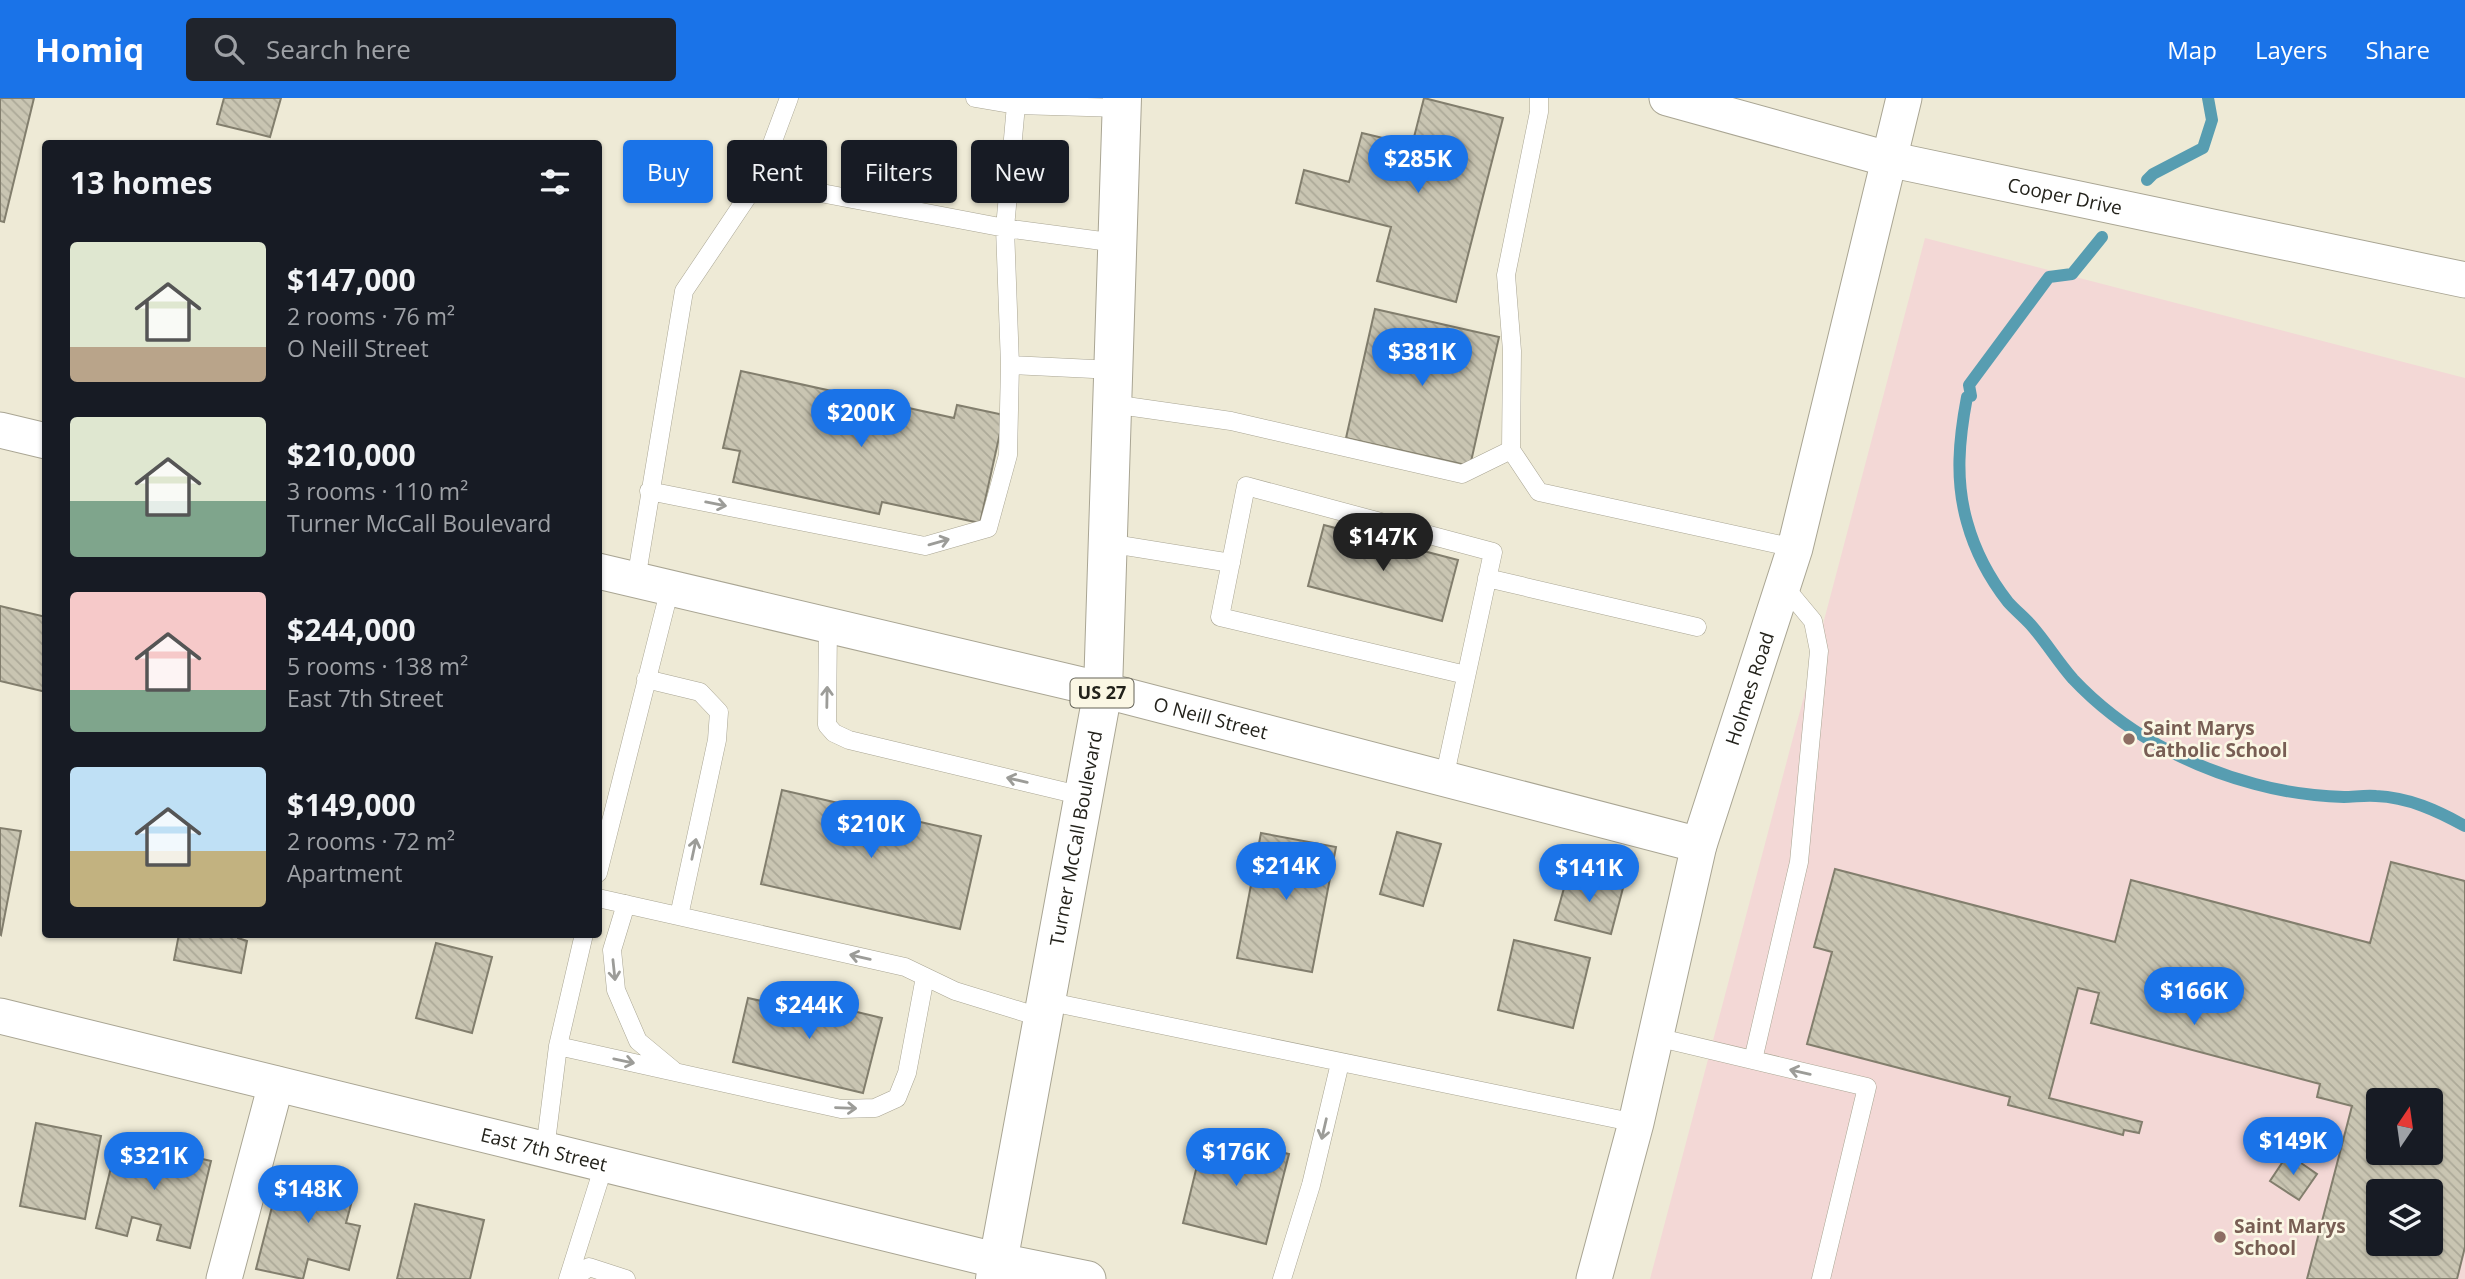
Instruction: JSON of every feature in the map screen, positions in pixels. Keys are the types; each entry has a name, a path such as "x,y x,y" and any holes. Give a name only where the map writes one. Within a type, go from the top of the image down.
{"main road":[{"name":"Turner McCall Boulevard","path":"997,1270 1103,690 1122,103"}],"street":[{"name":"Cooper Drive","path":"1667,98 1888,159 2465,280"},
{"name":"Holmes Road","path":"1594,1279 1636,1123 1699,845 1795,548 1903,98"},
{"path":"0,430 42,440"},
{"name":"O Neill Street","path":"602,572 1103,690 1699,845"},
{"name":"East 7th Street","path":"0,1016 604,1164 997,1270 1088,1279"},
{"path":"224,1279 275,1084"}],"lane":[{"path":"773,140 789,98"},
{"path":"975,98 1016,105 1122,103"},
{"path":"1539,98 1539,112 1506,275 1512,351 1511,450 1539,492 1795,548"},
{"path":"649,491 925,546 988,528 1008,455 1010,365 1006,228 1016,105"},
{"path":"827,194 1006,228 1117,243"},
{"path":"636,580 684,290 743,203"},
{"path":"1010,365 1113,387 1231,421 1462,474 1511,450"},
{"path":"1444,779 1493,552 1246,486 1220,617 1466,675"},
{"path":"1107,543 1231,563"},
{"path":"1487,578 1697,627"},
{"path":"1753,1060 1799,862 1819,651 1813,621 1783,585"},
{"path":"602,857 670,588"},
{"path":"828,625 827,725 834,733 849,740 1083,796"},
{"path":"646,679 700,692 719,712 717,740 679,916"},
{"path":"602,899 905,967 955,991 1340,1063 1636,1123"},
{"path":"626,904 612,950 616,990 638,1041 675,1072"},
{"path":"545,1150 558,1046 583,938"},
{"path":"558,1046 841,1110 875,1108 897,1098 907,1073 925,977"},
{"path":"1656,1037 1867,1087 1821,1279"},
{"path":"1282,1279 1311,1185 1340,1063"},
{"path":"568,1279 604,1164"},
{"path":"573,1279 589,1267 626,1279"}],"shaded area":[{"name":"Saint Marys Catholic School","path":"1925,238 2465,378 2465,1279 1650,1279"}],"building":[{"path":"0,98 34,98 4,222 0,221"},
{"path":"224,98 281,98 270,137 217,124"},
{"path":"1424,98 1503,118 1456,302 1377,281 1391,227 1296,203 1304,170 1349,182 1362,133 1412,145"},
{"path":"1375,309 1499,337 1470,466 1346,438"},
{"path":"741,371 954,418 957,405 1004,415 980,523 882,502 879,514 733,482 740,451 723,448"},
{"path":"1324,525 1458,560 1442,621 1308,586"},
{"path":"0,606 42,616 42,691 0,681"},
{"path":"782,790 981,836 960,929 761,884"},
{"path":"0,828 21,831 1,935 0,934"},
{"path":"1397,832 1441,844 1423,906 1380,894"},
{"path":"1261,833 1336,847 1312,972 1237,958"},
{"path":"2391,862 2465,881 2465,1247 2457,1279 2307,1279 2352,1106 2317,1097 2320,1084 2091,1023 2099,993 2078,988 2049,1098 2142,1122 2139,1133 2124,1130 2123,1135 2008,1105 2010,1097 1807,1044 1832,952 1814,947 1835,869 2115,942 2131,880 2370,943"},
{"path":"1568,874 1623,888 1611,934 1555,920"},
{"path":"178,938 238,938 247,941 241,973 174,960"},
{"path":"1514,940 1590,958 1573,1028 1498,1010"},
{"path":"436,943 492,957 472,1033 416,1018"},
{"path":"782,994 882,1018 863,1093 733,1062 748,998 779,1005"},
{"path":"36,1123 101,1136 85,1219 20,1206"},
{"path":"1205,1133 1289,1154 1266,1244 1183,1223"},
{"path":"118,1139 211,1161 190,1248 157,1240 161,1225 132,1217 127,1236 96,1228"},
{"path":"2288,1154 2317,1174 2299,1200 2270,1181"},
{"path":"282,1168 356,1186 346,1223 360,1226 349,1270 308,1259 303,1279 256,1269"},
{"path":"415,1204 484,1220 470,1279 397,1279"}],"waterway":[{"path":"2147,180 2153,174 2203,148 2212,120 2208,98"},
{"path":"2102,237 2072,274 2049,277 1969,385 1971,396 1967,397 1960,444 1961,491 1974,544 1995,584 2073,679 2092,698 2134,730 2180,757 2230,776 2277,789 2322,796 2400,799 2433,810 2465,826"}],"place":[{"name":"Saint Marys Catholic School","path":"2129,739"},
{"name":"Saint Marys School","path":"2220,1237"}]}
